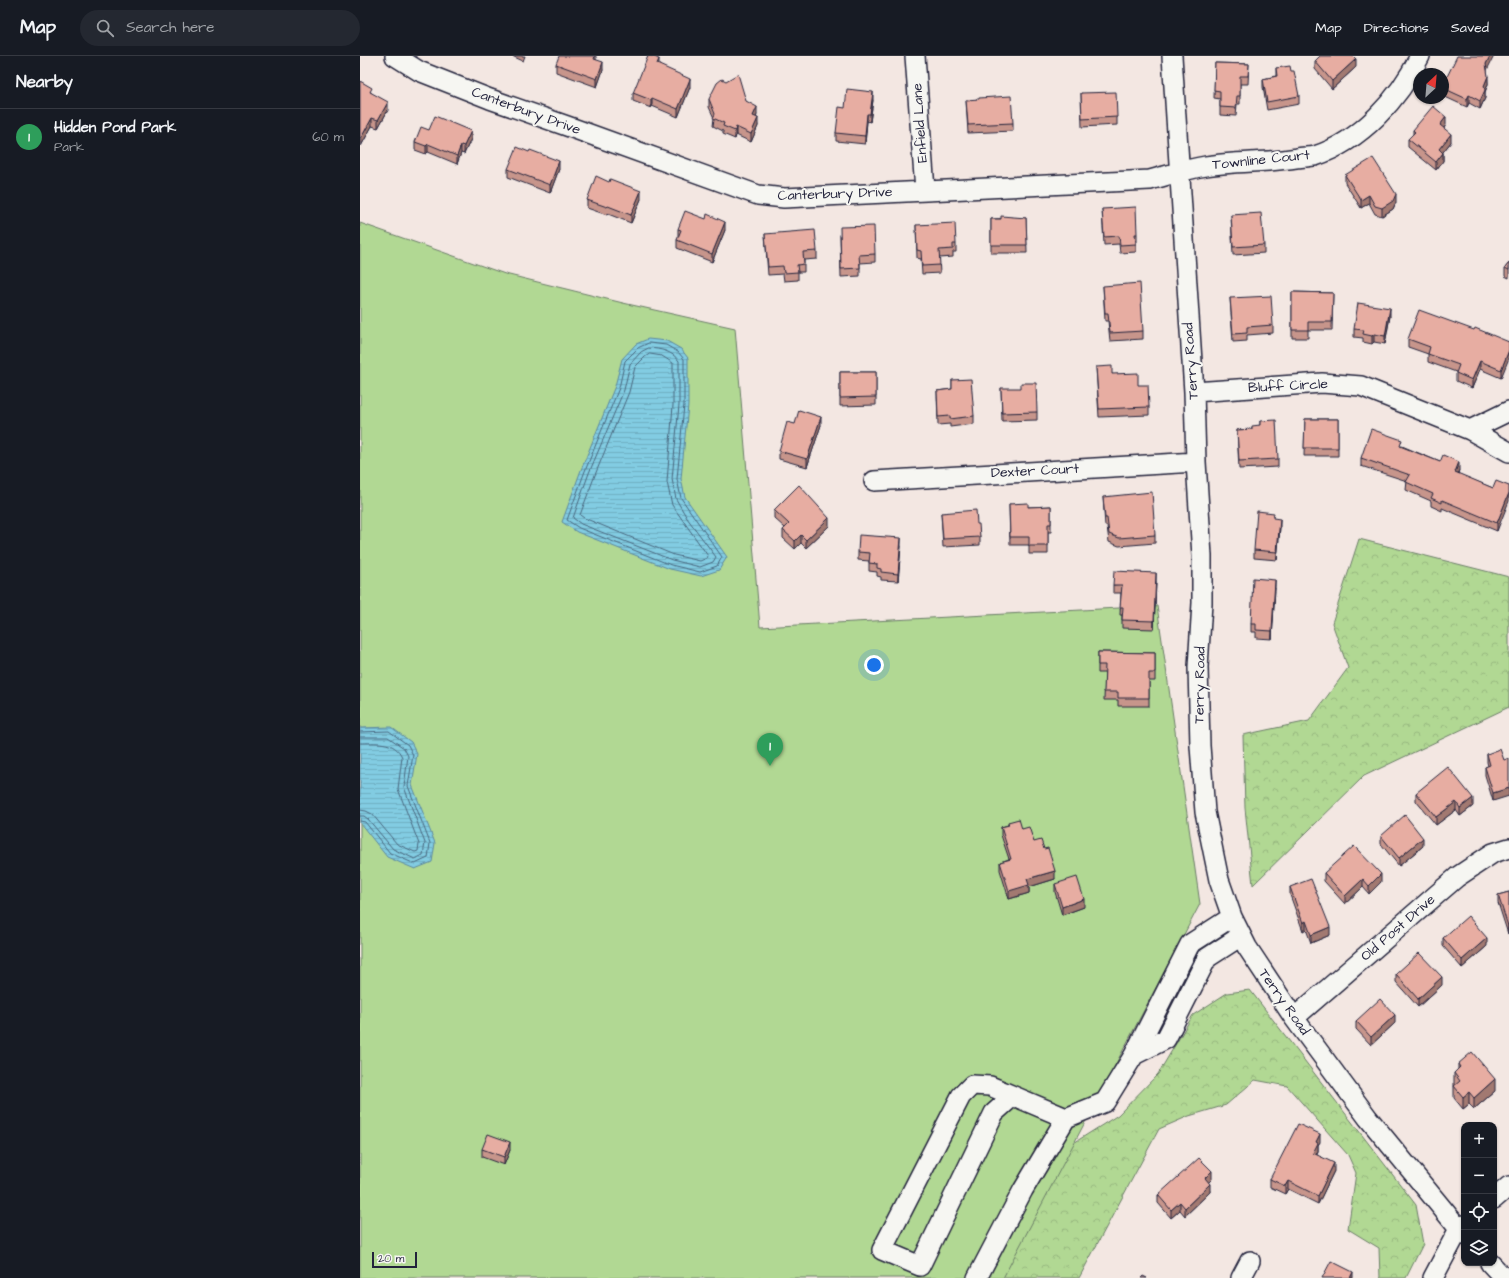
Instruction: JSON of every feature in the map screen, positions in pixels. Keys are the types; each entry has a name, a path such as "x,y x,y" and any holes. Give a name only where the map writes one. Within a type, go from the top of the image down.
{"street":[{"name":"Canterbury Drive","path":"395,56 419,72 758,195 784,198 1150,180 1180,172"},
{"name":"Enfield Lane","path":"915,56 925,190"},
{"name":"Terry Road","path":"1172,56 1194,392 1196,462 1202,556 1202,603 1198,667 1200,746 1205,812 1219,880 1232,917 1241,936 1294,1018 1368,1118 1461,1229"},
{"name":"Townline Court","path":"1180,172 1206,166 1278,161 1314,156 1343,143 1371,123 1398,92 1420,56"},
{"name":"Bluff Circle","path":"1194,392 1322,382 1361,386 1470,430 1509,452"},
{"path":"1470,430 1509,411"},
{"name":"Dexter Court","path":"874,481 1196,462"},
{"name":"Old Post Drive","path":"1294,1018 1457,877 1493,853 1509,848"},
{"path":"978,1278 1023,1190 1066,1118 1105,1102 1134,1055 1190,944 1232,917"},
{"path":"1134,1055 1166,1039 1207,958 1241,936"},
{"path":"1013,1096 994,1113 920,1266 882,1250 961,1096 972,1085 990,1086 1066,1118"},
{"path":"1497,1196 1509,1186"},
{"path":"1433,1278 1461,1232"},
{"path":"1241,1278 1250,1261"},
{"path":"1493,1266 1504,1278"}],"green space":[{"path":"360,223 505,274 623,303 735,328 760,627 1157,606 1200,904 1003,1278 360,1278"},
{"path":"1359,539 1509,577 1509,707 1364,776 1253,885 1245,808 1243,735 1309,721 1348,668 1332,623"},
{"path":"1250,990 1416,1205 1423,1244 1406,1278 1380,1278 1379,1248 1348,1229 1356,1173 1348,1155 1287,1086 1255,1080 1226,1105 1189,1116 1159,1129 1079,1278 995,1278 1061,1151 1118,1115 1158,1074 1193,1015 1227,993"}],"water":[{"path":"648,339 667,341 681,349 688,358 688,405 681,479 685,497 727,557 719,570 701,576 670,569 577,532 562,522 615,386 622,359 636,344"},
{"path":"391,727 411,742 417,754 412,785 435,843 432,862 415,869 387,857 360,823 360,728"}],"building":[{"path":"559,56 595,56 594,59 603,62 597,79 556,64"},
{"path":"648,56 659,59 657,64 690,79 678,109 652,98 651,100 633,93"},
{"path":"1320,56 1353,56 1356,59 1332,81 1315,61"},
{"path":"1457,56 1490,56 1486,64 1488,76 1484,86 1485,90 1480,101 1469,95 1467,99 1449,91 1449,73"},
{"path":"1215,63 1249,64 1248,76 1240,76 1240,96 1237,96 1236,108 1220,107 1220,91 1214,90"},
{"path":"1290,66 1291,71 1294,71 1299,96 1267,102 1263,79 1277,76 1276,68"},
{"path":"738,74 746,101 757,107 753,116 758,118 751,134 736,127 735,131 723,126 724,123 713,118 715,114 709,99 717,83 722,79 726,81"},
{"path":"360,81 372,88 370,92 388,102 378,120 372,118 361,138 360,137"},
{"path":"847,89 873,92 870,114 867,114 865,136 836,133 839,107 845,108"},
{"path":"1116,92 1117,117 1082,119 1081,93"},
{"path":"1011,96 1013,123 968,125 966,100"},
{"path":"1433,106 1446,117 1440,125 1451,134 1439,149 1443,153 1436,162 1408,139 1415,132 1413,130"},
{"path":"435,116 471,131 464,146 461,145 457,156 428,144 426,146 415,142 421,127 429,130"},
{"path":"517,147 529,152 530,150 559,161 550,185 508,169"},
{"path":"1373,158 1396,194 1393,201 1382,208 1375,206 1369,195 1361,200 1345,175"},
{"path":"596,176 609,182 610,179 641,191 631,215 587,200"},
{"path":"1136,207 1136,244 1120,245 1119,236 1104,237 1102,209"},
{"path":"685,211 706,219 707,214 725,222 712,254 677,240 681,230 678,229"},
{"path":"1261,213 1264,245 1233,247 1231,215"},
{"path":"1001,216 1026,218 1027,245 991,245 991,219 1001,219"},
{"path":"955,223 956,244 953,244 953,249 939,250 940,265 922,266 921,251 917,250 916,225"},
{"path":"874,226 875,254 859,255 860,268 841,269 840,227"},
{"path":"815,230 817,251 803,252 804,264 797,265 798,272 784,273 783,266 768,267 765,234"},
{"path":"1509,263 1509,270 1505,268"},
{"path":"1140,283 1143,331 1110,333 1108,313 1105,313 1103,286"},
{"path":"1292,292 1333,293 1332,322 1308,322 1308,330 1292,330"},
{"path":"1271,296 1273,325 1247,327 1247,333 1233,334 1230,298"},
{"path":"1358,303 1390,308 1385,336 1363,334 1364,330 1354,329"},
{"path":"1419,310 1474,330 1475,328 1509,342 1509,350 1501,370 1480,361 1472,380 1456,373 1459,365 1428,354 1430,347 1408,339"},
{"path":"1112,366 1112,374 1138,373 1138,385 1148,385 1149,407 1099,409 1096,367"},
{"path":"840,372 876,372 876,397 840,398"},
{"path":"971,379 974,416 950,419 950,416 938,417 937,391 952,389 952,380"},
{"path":"1021,383 1036,383 1037,412 1002,413 1001,388 1021,388"},
{"path":"799,410 821,417 807,459 779,451 787,422 795,424"},
{"path":"1305,419 1338,419 1338,448 1304,448"},
{"path":"1276,420 1278,459 1239,461 1237,430 1252,429 1252,426 1260,425 1260,421"},
{"path":"1371,429 1402,440 1400,446 1440,462 1443,455 1459,462 1455,472 1493,488 1496,481 1509,486 1509,493 1497,523 1442,500 1442,503 1431,498 1433,494 1406,482 1410,475 1361,458"},
{"path":"799,485 829,518 806,540 801,535 795,541 783,530 789,524 774,510"},
{"path":"1152,492 1155,535 1119,538 1109,534 1107,518 1105,518 1103,497"},
{"path":"1028,503 1028,507 1051,506 1051,524 1048,524 1048,546 1029,546 1029,537 1010,537 1009,504"},
{"path":"976,510 980,537 943,539 941,513"},
{"path":"1257,511 1274,513 1273,518 1280,519 1277,552 1254,550"},
{"path":"859,535 901,538 898,574 881,572 881,569 877,568 877,564 869,563 870,553 858,552"},
{"path":"1114,571 1156,573 1154,621 1122,620 1123,607 1120,607 1122,585 1113,585"},
{"path":"1253,578 1275,580 1272,631 1256,630 1256,624 1251,624"},
{"path":"1098,652 1155,653 1155,673 1149,673 1149,698 1118,698 1118,692 1104,692 1105,665 1098,665"},
{"path":"1500,749 1504,760 1509,758 1509,788 1493,793 1485,767 1490,765 1487,754"},
{"path":"1448,767 1473,798 1460,808 1456,802 1436,817 1416,793"},
{"path":"1405,815 1423,838 1399,858 1381,836"},
{"path":"1019,819 1022,829 1029,827 1034,842 1041,840 1044,849 1048,848 1055,871 1027,879 1029,885 1009,891 1000,862 1011,859 1001,827 1009,825 1008,822"},
{"path":"1354,846 1381,874 1369,886 1363,879 1345,896 1324,873"},
{"path":"1077,877 1084,899 1062,907 1055,884"},
{"path":"1311,879 1330,927 1311,935 1306,921 1303,923 1290,887"},
{"path":"1509,892 1509,925 1508,926 1498,895"},
{"path":"1468,916 1487,938 1462,960 1443,938"},
{"path":"1419,953 1442,977 1418,999 1396,974"},
{"path":"1380,999 1395,1015 1371,1037 1356,1021"},
{"path":"1472,1052 1495,1079 1474,1098 1469,1092 1463,1097 1454,1086 1460,1081 1454,1073 1460,1067 1458,1064"},
{"path":"1298,1124 1320,1134 1316,1142 1318,1143 1313,1153 1334,1163 1318,1196 1288,1181 1285,1186 1270,1179"},
{"path":"488,1134 510,1142 504,1157 482,1149"},
{"path":"1199,1158 1212,1171 1205,1178 1210,1184 1185,1208 1180,1202 1171,1210 1158,1195"},
{"path":"1331,1261 1353,1272 1350,1278 1322,1278"}],"place":[{"name":"Hidden Pond Park","path":"770,766"}]}
